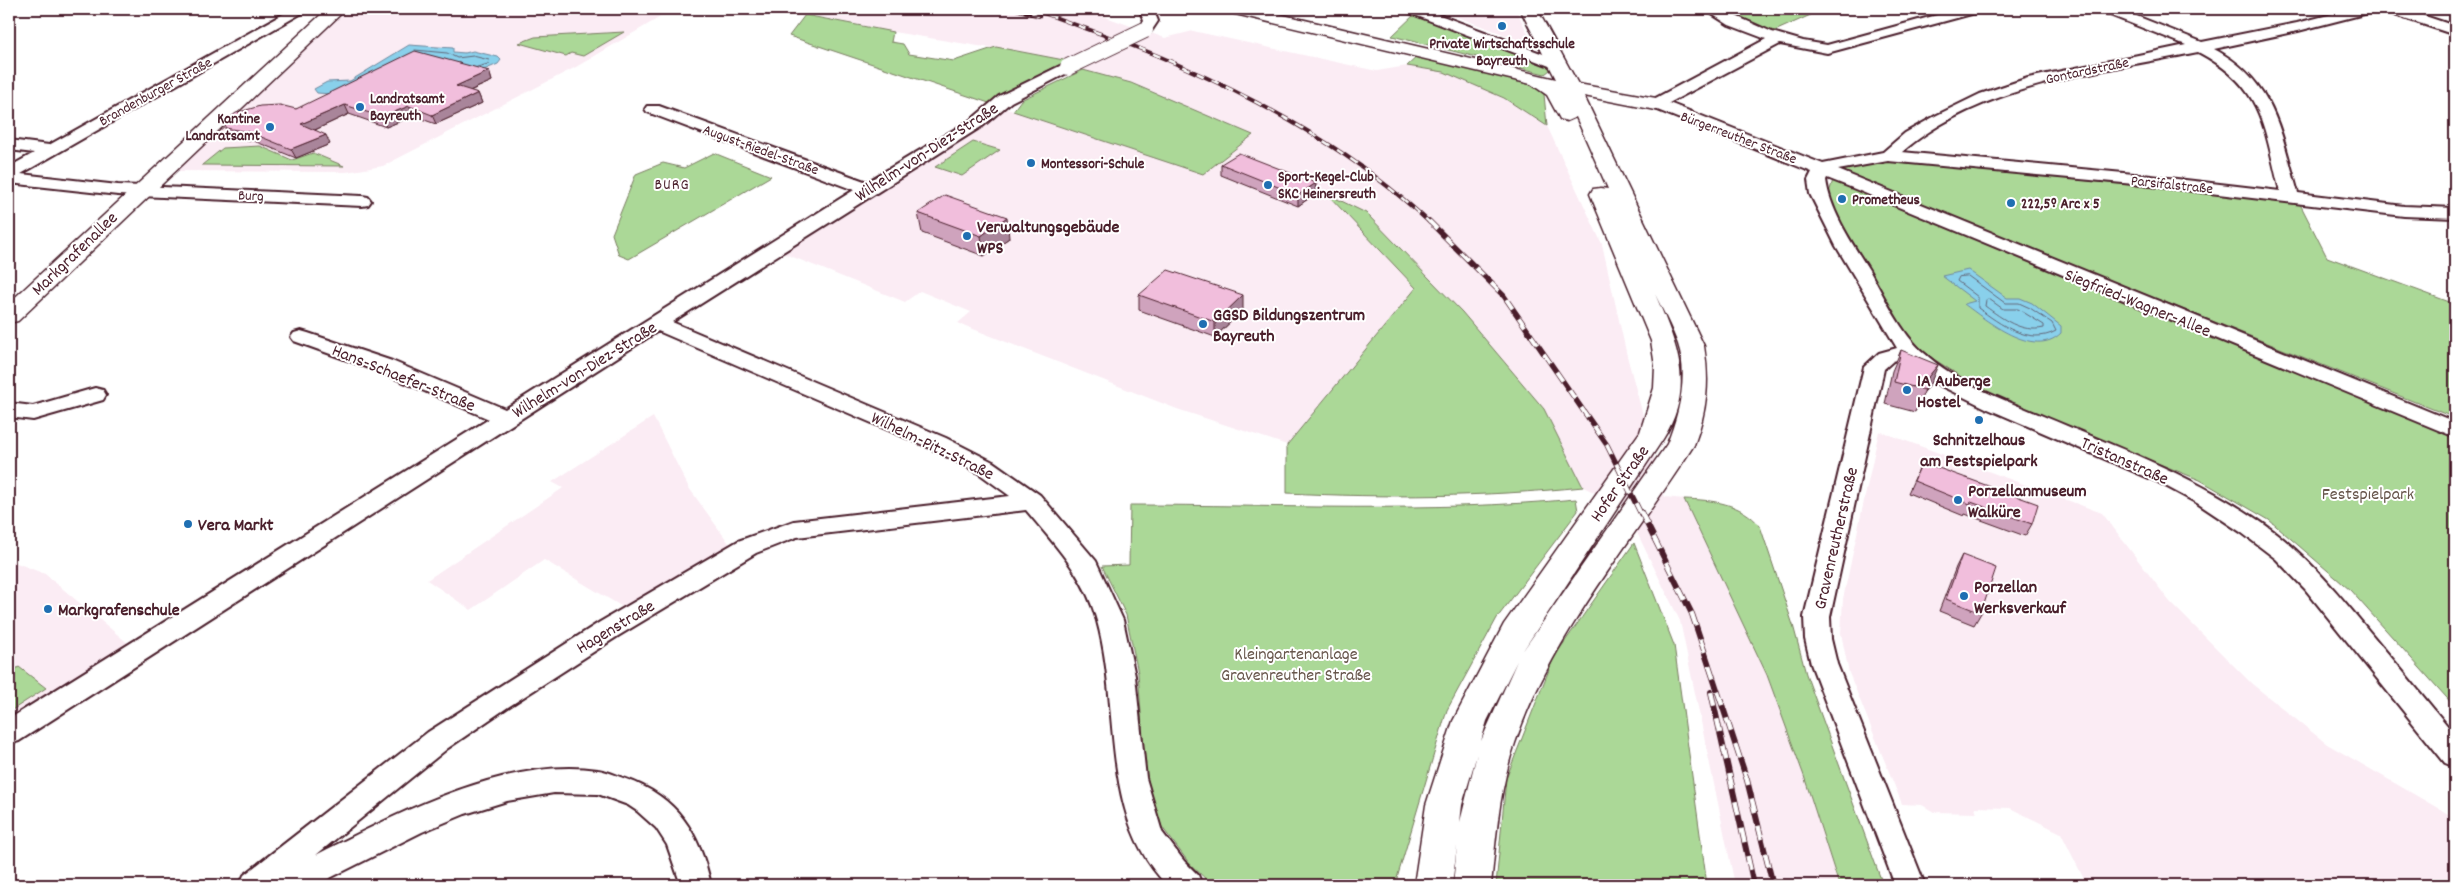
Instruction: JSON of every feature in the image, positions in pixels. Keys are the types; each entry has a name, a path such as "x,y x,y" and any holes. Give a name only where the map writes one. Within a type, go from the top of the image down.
{"main road":[{"name":"Markgrafenallee","path":"9,316 140,191 337,9"},
{"path":"1237,9 1570,88 1630,101 1656,104"},
{"name":"Hofer Straße","path":"1472,885 1477,826 1497,744 1535,657 1680,445 1692,415 1696,373 1691,346 1586,118 1529,9"},
{"path":"1557,64 1656,104"},
{"name":"Hofer Straße","path":"1431,882 1444,805 1470,721 1515,632 1653,434 1664,407 1669,386 1668,363 1664,341 1560,100 1547,85 1536,80"},
{"path":"1595,93 1606,93 1614,87"},
{"path":"1586,118 1589,111 1596,106 1630,101"}],"street":[{"name":"Brandenburger Straße","path":"9,174 302,9"},
{"name":"Wilhelm-von-Diez-Straße","path":"9,733 868,188 978,122 1005,99 1145,30 1151,21 1146,9"},
{"path":"1412,9 1557,64"},
{"path":"1711,9 1724,17 1780,38 1807,47 1828,49 1974,9"},
{"path":"2107,9 2201,46 2247,80 2260,97 2290,197"},
{"name":"Gontardstraße","path":"1888,156 1911,136 1986,97 2033,81 2298,27 2367,9"},
{"path":"2391,9 2455,31"},
{"path":"1656,104 1780,38"},
{"name":"Bürgerreuther Straße","path":"1656,104 1822,170"},
{"name":"August-Riedel-Straße","path":"653,109 868,188"},
{"path":"9,145 50,150"},
{"path":"1822,170 1838,164 1888,156"},
{"name":"Parsifalstraße","path":"1888,156 2134,179 2414,212 2455,213"},
{"name":"Tristanstraße","path":"1822,170 1817,180 1819,194 1845,246 1909,351 1944,379 2173,481 2224,509 2255,530 2285,554 2314,582 2455,755"},
{"name":"Siegfried-Wagner-Allee","path":"1822,170 2083,279 2455,430"},
{"name":"Markgrafenallee","path":"9,178 140,191"},
{"name":"Burg","path":"140,191 362,201"},
{"name":"Wilhelm-Pitz-Straße","path":"656,324 938,443 985,467 1032,501 1087,567 1110,620 1122,676 1132,778 1148,838 1173,871 1187,885"},
{"name":"Hans-Schaefer-Straße","path":"302,337 385,366 507,418"},
{"name":"Gravenreutherstraße","path":"1909,351 1886,356 1874,367 1817,617 1818,639 1824,664 1910,885"},
{"path":"9,410 33,413 95,394"},
{"name":"Hagenstraße","path":"255,885 379,785 453,729 609,629 747,547 794,529 1032,501"},
{"path":"286,885 415,822 472,798 511,787 557,780 594,782 615,786 646,801 661,813 674,829 686,854 696,885"}],"shaded area":[{"path":"343,9 674,9 576,67 383,166 346,172 173,171 319,35"},
{"path":"782,9 1083,9 1165,38 1193,31 1377,71 1407,66 1444,71 1504,98 1547,126 1602,244 1627,356 1665,497 1684,499 1767,675 1804,776 1839,885 1735,885 1680,621 1624,506 1583,487 1544,409 1462,312 1416,288 1287,445 1177,409 958,323 971,312 920,291 905,302 773,249 995,105 1203,174 1253,135 1131,83 1083,70 1069,61 893,32"},
{"name":"Private Wirtschaftsschule Bayreuth","path":"1447,9 1516,9 1531,40 1519,40 1441,11"},
{"path":"653,417 689,488 731,546 626,609 544,560 471,610 427,580 563,488 552,482"},
{"path":"1879,431 2102,513 2170,602 2252,684 2327,744 2455,818 2455,885 2087,885 2061,833 2010,808 1975,807 1977,813 1934,812 1922,805 1902,804 1849,673 1841,633 1843,599"},
{"name":"Markgrafenschule","path":"9,560 45,574 130,645 9,721"}],"green space":[{"path":"1711,9 1824,9 1768,34"},
{"path":"1416,13 1555,66 1545,74 1392,36"},
{"path":"805,15 893,32 891,42 903,44 909,54 954,61 996,47 1069,61 1044,72 995,105 789,36"},
{"path":"624,32 583,56 571,53 566,56 519,43 535,37"},
{"path":"1419,55 1523,79 1544,94 1547,126 1504,98 1444,72 1407,66"},
{"path":"1083,70 1131,83 1253,135 1203,174 1013,111 1021,100"},
{"path":"973,142 1000,150 962,176 935,167"},
{"path":"260,146 292,160 313,153 344,166 202,165 223,148"},
{"path":"714,153 771,176 629,259 619,255 612,234 636,174 663,163 684,168"},
{"path":"1879,160 2299,202 2327,257 2455,304 2455,418 1837,171 1857,163"},
{"name":"Festspielpark","path":"1833,180 2455,437 2455,707 2350,590 2269,520 2200,480 1996,399 1932,358 1907,336 1864,270 1828,196"},
{"path":"1327,194 1366,213 1462,312 1544,409 1583,487 1435,496 1287,493 1287,445 1416,288"},
{"name":"Kleingartenanlage Gravenreuther Straße","path":"1576,499 1578,511 1497,618 1447,710 1395,885 1212,885 1189,863 1162,827 1152,800 1145,766 1138,673 1126,615 1102,566 1129,565 1130,505 1409,507 1465,506"},
{"path":"1684,499 1726,504 1744,512 1760,526 1793,625 1806,674 1883,885 1839,885 1804,776 1767,675"},
{"path":"1634,543 1674,645 1707,885 1496,885 1506,779 1554,657"},
{"path":"19,667 46,688 9,712 9,673"}],"water":[{"path":"409,45 453,48 453,52 465,53 473,51 498,57 501,60 498,64 479,72 330,94 317,93 314,89 327,82 350,81"},
{"path":"1968,270 2007,298 2020,298 2032,303 2061,326 2061,333 2050,340 2038,342 2024,340 2011,335 1985,319 1964,304 1975,301 1942,276"}],"building":[{"path":"415,51 489,71 456,86 478,93 432,115 409,106 382,117 345,105 301,124 326,135 291,149 249,132 225,128 225,121 236,113 260,106 280,105 296,109"},
{"path":"1239,153 1316,183 1298,195 1221,164"},
{"path":"945,195 1007,217 981,236 918,213"},
{"path":"1168,270 1243,295 1215,322 1139,295"},
{"path":"1901,350 1938,365 1928,377 1925,390 1894,382"},
{"path":"1922,462 2038,504 2032,524 1971,502 1970,504 1914,481"},
{"name":"Porzellan Werksverkauf","path":"1962,555 1996,568 1981,613 1946,599"}],"railway":[{"path":"1016,9 1039,16"},
{"path":"1033,9 1163,58 1215,81 1280,115 1373,175 1430,223"},
{"path":"1429,221 1504,296 1607,445 1641,514"},
{"path":"1641,512 1692,614 1747,780 1773,885"},
{"path":"1711,692 1754,885"}],"place":[{"name":"Private Wirtschaftsschule Bayreuth","path":"1502,26"},
{"name":"Landratsamt Bayreuth","path":"360,107"},
{"name":"Kantine Landratsamt","path":"270,127"},
{"name":"Montessori-Schule","path":"1031,163"},
{"name":"Sport-Kegel-Club SKC Heinersreuth","path":"1268,185"},
{"name":"Prometheus","path":"1842,199"},
{"name":"222,5º Arc x 5","path":"2011,203"},
{"name":"Verwaltungsgebäude WPS","path":"967,236"},
{"name":"GGSD Bildungszentrum Bayreuth","path":"1203,324"},
{"name":"1A Auberge Hostel","path":"1907,390"},
{"name":"Schnitzelhaus am Festspielpark","path":"1979,420"},
{"name":"Porzellanmuseum Walküre","path":"1958,500"},
{"name":"Vera Markt","path":"188,524"},
{"name":"Porzellan Werksverkauf","path":"1964,596"},
{"name":"Markgrafenschule","path":"48,609"}],"district":[{"name":"BURG","path":"672,183"}]}
